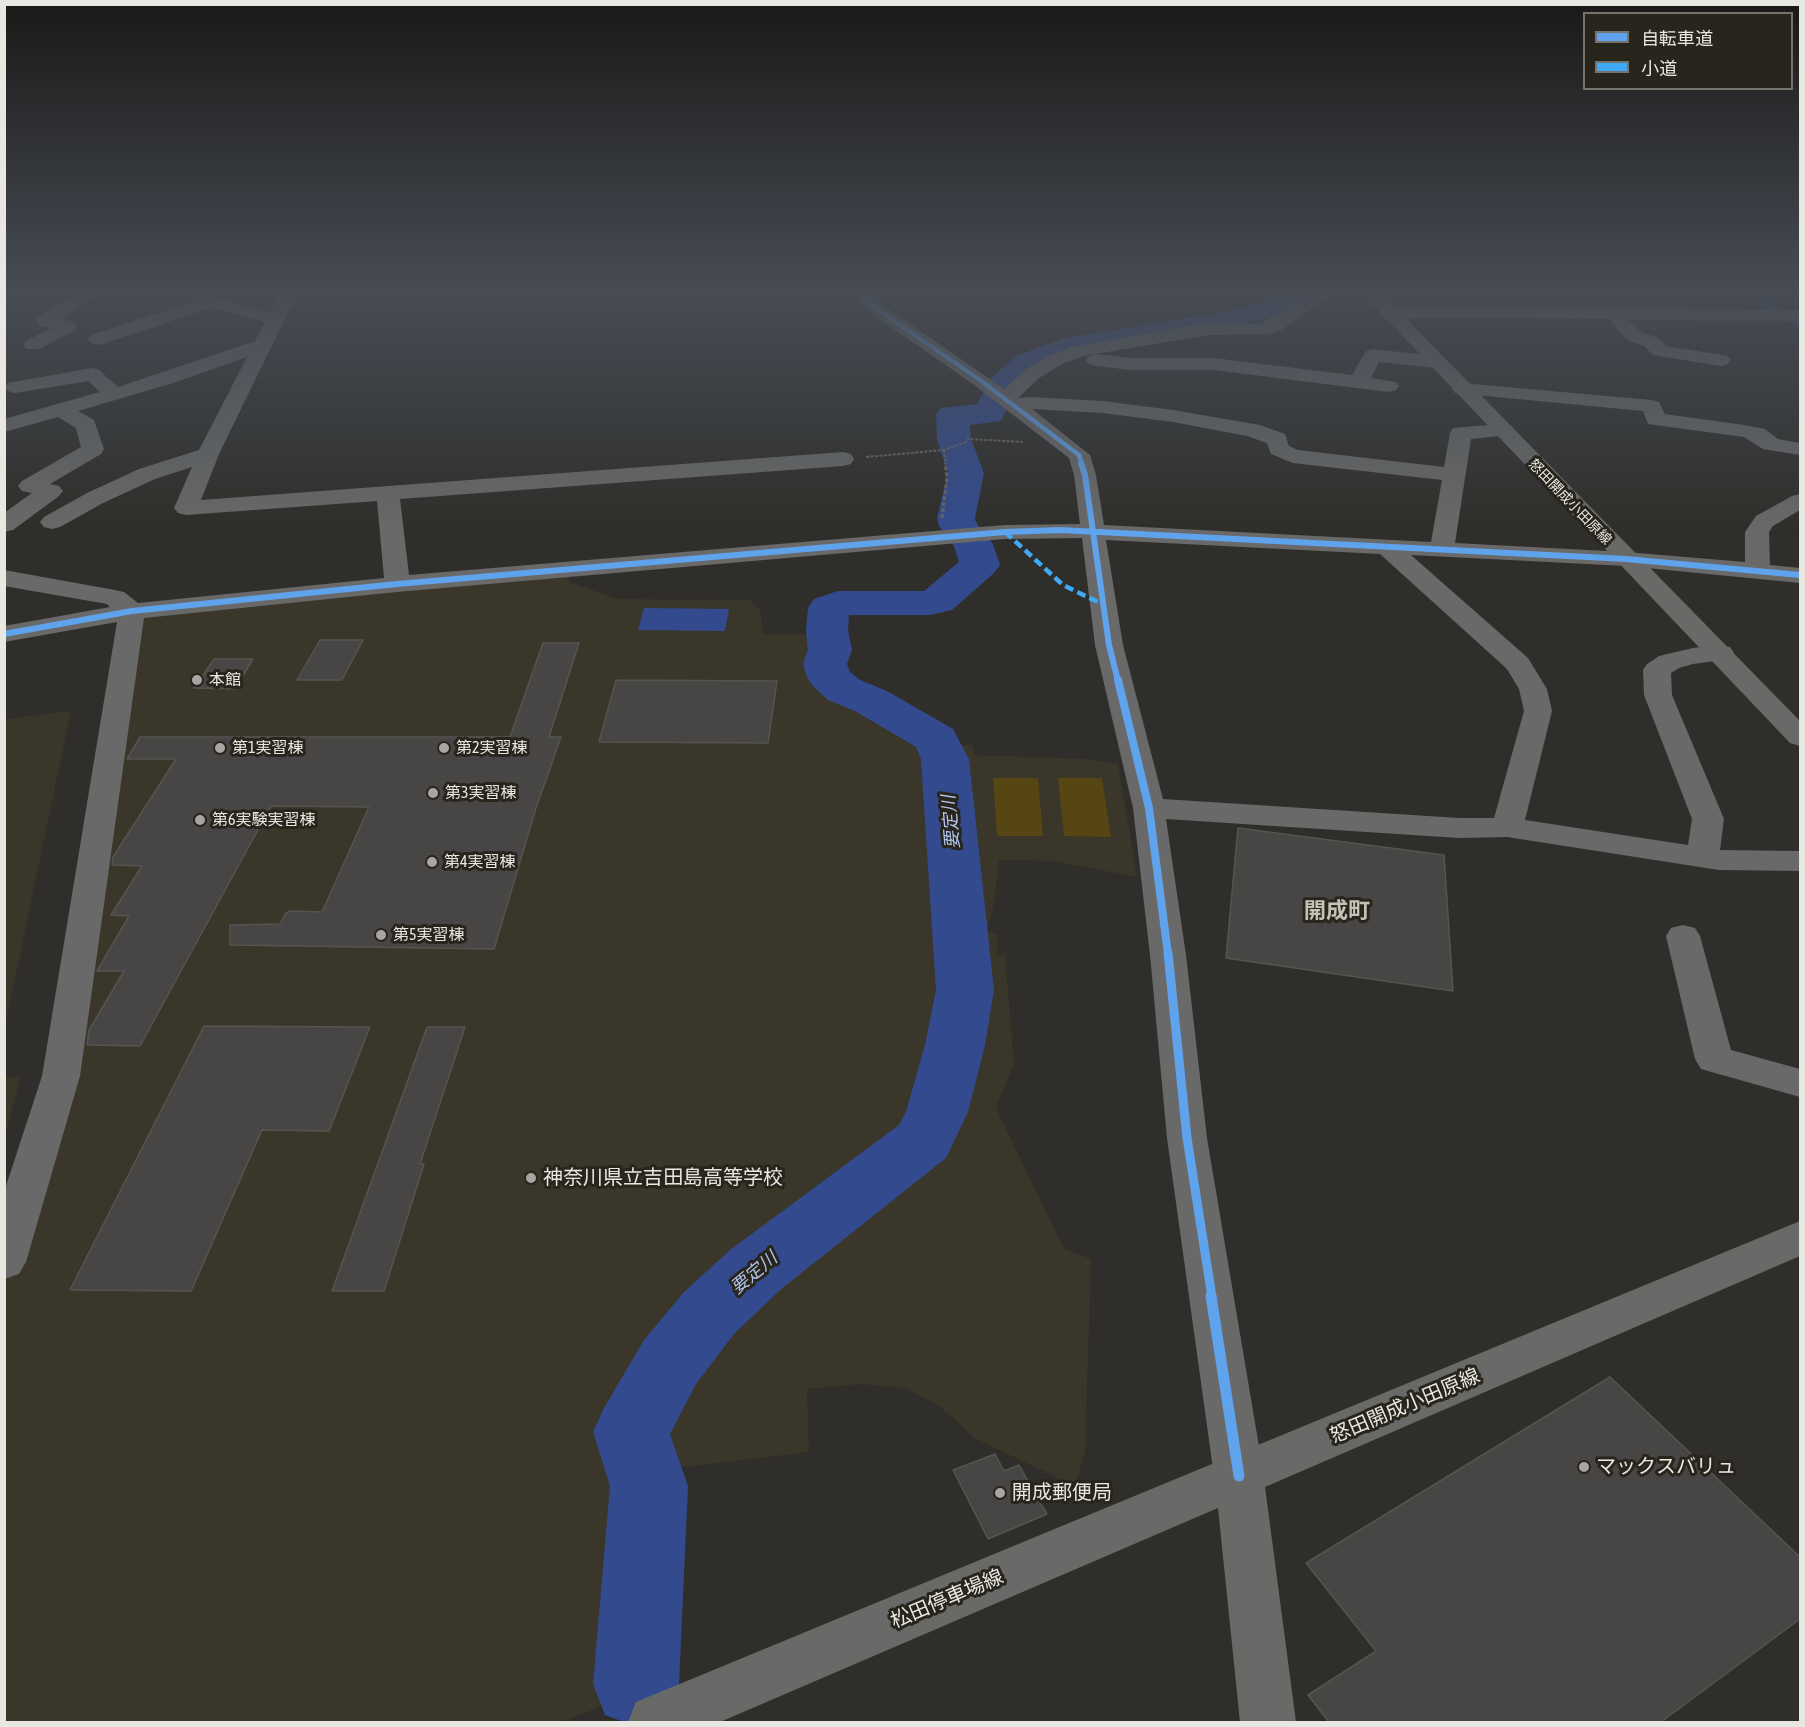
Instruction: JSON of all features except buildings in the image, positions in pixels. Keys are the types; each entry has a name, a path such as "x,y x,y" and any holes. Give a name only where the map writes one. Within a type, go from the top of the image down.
{"main road":[{"name":"怒田開成小田原線","path":"1444,371 1800,737"},
{"name":"怒田開成小田原線","path":"1239,1476 1800,1238"},
{"name":"松田停車場線","path":"656,1722 1239,1476"},
{"path":"1239,1476 1268,1722"}],"street":[{"path":"4,426 185,371"},
{"path":"250,371 208,454 186,508 843,459"},
{"path":"963,371 1079,455 1085,475 1091,531 1109,645 1149,808 1168,955 1187,1138 1239,1476"},
{"path":"999,396 1038,371"},
{"path":"1266,371 1389,386"},
{"path":"1359,381 1365,371"},
{"path":"15,387 92,374 114,394"},
{"path":"1462,389 1652,406 1656,419 1744,431 1757,434 1771,444 1800,449"},
{"path":"999,396 1031,403 1091,406 1173,416 1277,438 1279,449 1293,456 1455,476"},
{"path":"4,525 51,491 30,486 93,449 86,425 61,410"},
{"path":"1442,548 1461,433 1501,430"},
{"path":"52,522 95,498 147,474 208,454"},
{"path":"388,492 397,584"},
{"path":"1758,571 1757,532 1764,521 1800,501"},
{"path":"4,634 132,611 397,584 960,536 1060,530 1626,559 1800,575"},
{"path":"1386,546 1518,664 1533,689 1538,711 1508,826"},
{"path":"4,578 115,598 132,611"},
{"path":"4,1262 61,1076 132,611"},
{"path":"1702,858 1708,819 1658,695 1657,670 1669,662 1720,653"},
{"path":"1149,808 1459,828 1508,826 1702,858 1800,861"},
{"path":"1683,936 1714,1059 1800,1083"}],"path":[{"path":"843,459 944,450 960,445 968,439 999,439 1066,446"},
{"path":"944,450 947,478 941,513 960,536"}],"shaded area":[{"name":"神奈川県立吉田島高等学校","path":"569,572 569,582 618,599 750,600 760,610 764,634 830,635 826,659 831,670 851,687 952,745 973,745 973,755 1086,759 1118,764 1137,877 1054,861 999,860 994,903 987,930 991,934 997,934 997,955 1005,955 1014,1063 996,1108 1064,1249 1091,1259 1085,1452 1075,1486 976,1439 941,1407 906,1388 860,1384 807,1389 809,1452 659,1470 653,1436 629,1441 618,1451 635,1528 627,1627 600,1707 562,1722 5,1722 5,1275 142,616 361,596 438,584"},
{"path":"71,711 5,1026 5,719"},
{"path":"993,778 1038,778 1043,836 997,836"},
{"path":"1058,778 1102,778 1111,837 1064,836"},
{"path":"21,1076 5,1136 5,1078"}],"water":[{"path":"644,608 729,609 725,631 638,630"}],"waterway":[{"name":"要定川","path":"636,1684 649,1486 631,1432 670,1362 709,1313 755,1270 923,1141 937,1112 955,1045 965,990 945,759 936,739 871,701 844,690 829,677 825,664 830,650 827,631 829,608 838,603 930,603 937,601 980,565 973,544 958,526 956,518 966,473 954,439 953,415 989,414 1003,384 1018,371"}],"marked path":[{"path":"1005,532 1063,585 1102,604"}],"cycle path":[{"path":"966,371 1079,455 1085,475 1109,645 1149,808 1168,955 1187,1138 1239,1476"},
{"path":"4,634 132,611 397,584 1005,532 1060,530 1626,559 1800,575"}],"place":[{"name":"本館","path":"197,680"},
{"name":"第1実習棟","path":"220,748"},
{"name":"第2実習棟","path":"444,748"},
{"name":"第3実習棟","path":"433,793"},
{"name":"第6実験実習棟","path":"200,820"},
{"name":"第4実習棟","path":"432,862"},
{"name":"第5実習棟","path":"381,935"},
{"name":"神奈川県立吉田島高等学校","path":"531,1178"},
{"name":"マックスバリュ","path":"1584,1467"},
{"name":"開成郵便局","path":"1000,1493"}],"district":[{"name":"開成町","path":"1337,911"}]}
